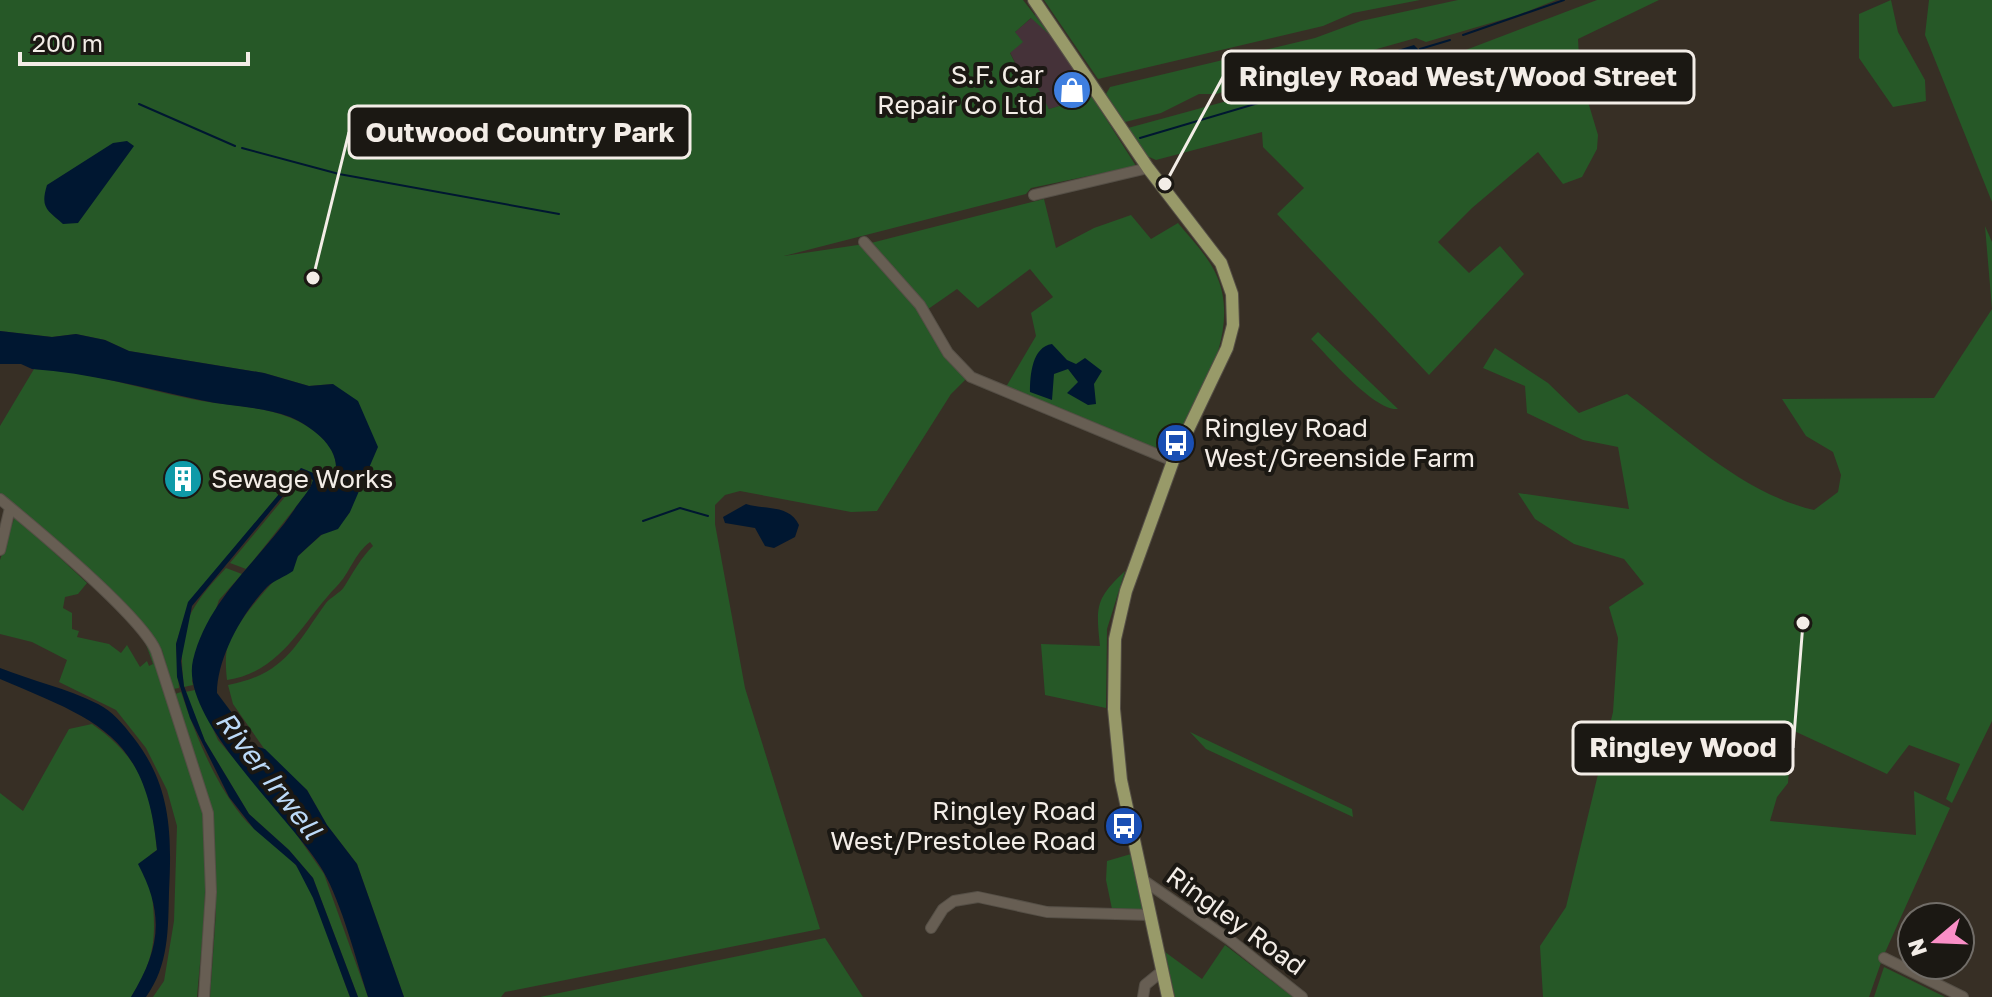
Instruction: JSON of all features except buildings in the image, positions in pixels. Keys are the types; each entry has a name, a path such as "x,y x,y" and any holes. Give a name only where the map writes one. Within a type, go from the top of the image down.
{"main road":[{"path":"1034,0 1096,87 1148,168 1221,263 1233,309 1227,348 1173,461 1126,591 1113,664 1121,780 1168,997"}],"street":[{"path":"1034,195 1148,168"},
{"path":"864,242 920,305 948,353 971,377 1173,461"},
{"path":"0,499 121,608 146,634 156,651 208,813 211,892 204,997"},
{"path":"0,550 10,508"},
{"name":"Ringley Road","path":"1143,880 1230,940 1302,997"},
{"path":"931,928 943,909 954,901 978,897 1047,912 1150,915"},
{"path":"1884,958 1963,997"},
{"path":"1143,997 1145,985 1161,972"}],"shaded area":[{"path":"1036,14 1089,92 1073,102 1049,109 1023,79 1010,52 1022,42 1014,33"}],"green space":[{"path":"0,0 1023,0 1051,36 1031,18 1015,32 1023,42 1010,53 1023,79 1032,77 1049,109 1073,102 1089,92 1136,166 1031,188 1026,194 784,256 871,243 1044,199 1056,248 1094,228 1131,215 1151,239 1178,223 1215,272 1223,295 1224,319 1213,367 1169,457 1006,387 1036,336 1031,313 1053,297 1030,269 978,308 957,289 921,314 947,359 966,379 951,394 877,511 851,512 740,491 725,495 715,505 715,524 745,688 820,929 505,992 501,997 404,997 357,864 327,825 307,790 272,760 233,704 228,685 263,674 287,656 326,603 344,587 373,546 370,542 290,644 262,667 227,680 227,649 252,606 294,560 350,512 333,384 309,386 264,373 129,351 105,340 76,334 52,337 0,331"},
{"path":"1044,0 1420,0 1353,13 1323,26 1098,79"},
{"path":"1458,0 1556,0 1518,15 1426,42 1416,38 1216,94 1199,94 1161,113 1125,122 1106,94 1110,87 1315,38 1361,21"},
{"path":"1597,0 1659,0 1578,39 1580,75 1598,135 1597,149 1582,177 1563,184 1538,152 1472,208 1438,242 1469,273 1500,246 1524,274 1429,375 1277,214 1304,188 1263,147 1262,132 1156,160 1147,156 1128,128 1271,89 1272,99 1282,104 1381,69 1442,59"},
{"path":"1891,0 1898,32 1925,80 1926,101 1893,107 1859,58 1859,14"},
{"path":"1929,0 1992,0 1992,202 1925,35"},
{"path":"1985,226 1992,242 1992,309"},
{"path":"1992,309 1992,721 1952,803 1946,799 1960,764 1909,745 1887,774 1792,730 1788,783 1777,797 1770,821 1916,835 1914,791 1950,808 1908,901 1896,901 1896,928 1869,997 1543,997 1540,946 1566,907 1613,712 1618,638 1609,607 1644,584 1624,559 1574,544 1535,519 1518,493 1629,509 1618,447 1583,440 1527,413 1525,386 1483,368 1495,348 1548,383 1579,413 1627,394 1739,477 1788,502 1814,510 1838,492 1841,475 1833,452 1806,436 1782,399 1934,398"},
{"path":"1318,332 1398,409 1377,402 1352,382 1311,339"},
{"path":"34,369 76,373 202,401 270,411 310,428 332,451 336,470 333,481 301,468 189,602 176,644 179,688 173,689 162,650 147,627 0,494 0,426"},
{"path":"304,474 313,481 310,489 253,561 246,569 230,563"},
{"path":"15,516 87,583 78,594 65,597 63,608 72,613 72,629 79,631 77,637 109,644 121,653 127,645 140,667 147,661 149,666 153,664 143,636 178,721 198,789 205,841 205,893 197,997 153,997 164,981 174,921 177,826 167,790 146,748 116,710 59,682 67,660 32,642 0,634 0,560"},
{"path":"226,568 242,574 219,600 193,685 184,687 182,649 188,621 202,596"},
{"path":"1125,571 1107,629 1106,708 1045,695 1041,644 1100,646 1100,604 1108,589"},
{"path":"195,690 218,740 285,818 324,874 368,997 358,997 313,878 289,850 249,814 205,741 185,692"},
{"path":"181,692 200,743 226,793 247,822 292,860 306,882 321,914 350,997 210,997 216,912 210,803 175,694"},
{"path":"92,724 122,750 133,764 147,793 157,850 150,855 154,928 149,960 131,997 0,997 0,793 23,811 69,729"},
{"path":"1190,732 1352,809 1353,817 1206,749"},
{"path":"1131,854 1144,911 1112,909 1106,880 1107,861"},
{"path":"825,938 863,997 540,997"},
{"path":"1225,945 1293,997 1175,997 1165,952 1202,979"},
{"path":"1884,967 1896,973 1896,981 1912,981 1945,997 1874,997"}],"water":[{"path":"1414,45 1424,55 1422,60 1341,82 1282,104 1272,99 1271,89"},
{"path":"127,141 134,146 78,223 63,224 49,212 44,199 47,185 113,143"},
{"name":"River Irwell","path":"0,331 52,337 76,334 105,340 129,351 264,373 309,386 333,384 358,401 378,447 350,512 338,529 321,535 298,556 293,571 270,585 249,610 226,651 217,693 241,725 251,745 265,749 307,790 327,825 357,864 404,997 368,997 342,916 323,871 220,739 203,711 193,684 193,660 210,617 307,492 313,480 304,474 192,606 181,661 184,686 205,741 249,814 289,850 313,878 358,997 350,997 313,898 296,865 254,829 229,797 190,718 177,677 176,644 188,602 301,468 333,481 336,470 332,451 318,434 279,413 96,377 32,369 21,364 0,364"},
{"path":"1052,344 1067,360 1076,364 1085,358 1102,371 1094,384 1096,404 1088,405 1067,393 1078,382 1068,369 1054,374 1052,400 1030,392 1036,356 1045,346"},
{"path":"746,504 783,511 795,518 799,525 795,537 774,548 765,546 755,528 725,523 723,517"},
{"path":"0,668 74,693 103,707 129,732 155,773 169,830 168,920 163,960 146,997 131,997 148,963 156,932 152,900 138,864 157,850 151,811 141,780 128,756 110,736 63,707 0,679"}],"waterway":[{"path":"1463,35 1564,0"},
{"path":"1420,49 1450,40"},
{"path":"1140,138 1272,99"},
{"path":"139,104 235,146"},
{"path":"242,148 339,174 559,214"},
{"path":"643,521 680,508 708,516"}],"place":[{"name":"S.F. Car Repair Co Ltd","path":"1072,90"},
{"name":"Ringley Road West/Wood Street","path":"1165,184"},
{"name":"Outwood Country Park","path":"313,278"},
{"name":"Ringley Road West/Greenside Farm","path":"1176,443"},
{"name":"Sewage Works","path":"183,479"},
{"name":"Ringley Wood","path":"1803,623"},
{"name":"Ringley Road West/Prestolee Road","path":"1124,826"}]}
